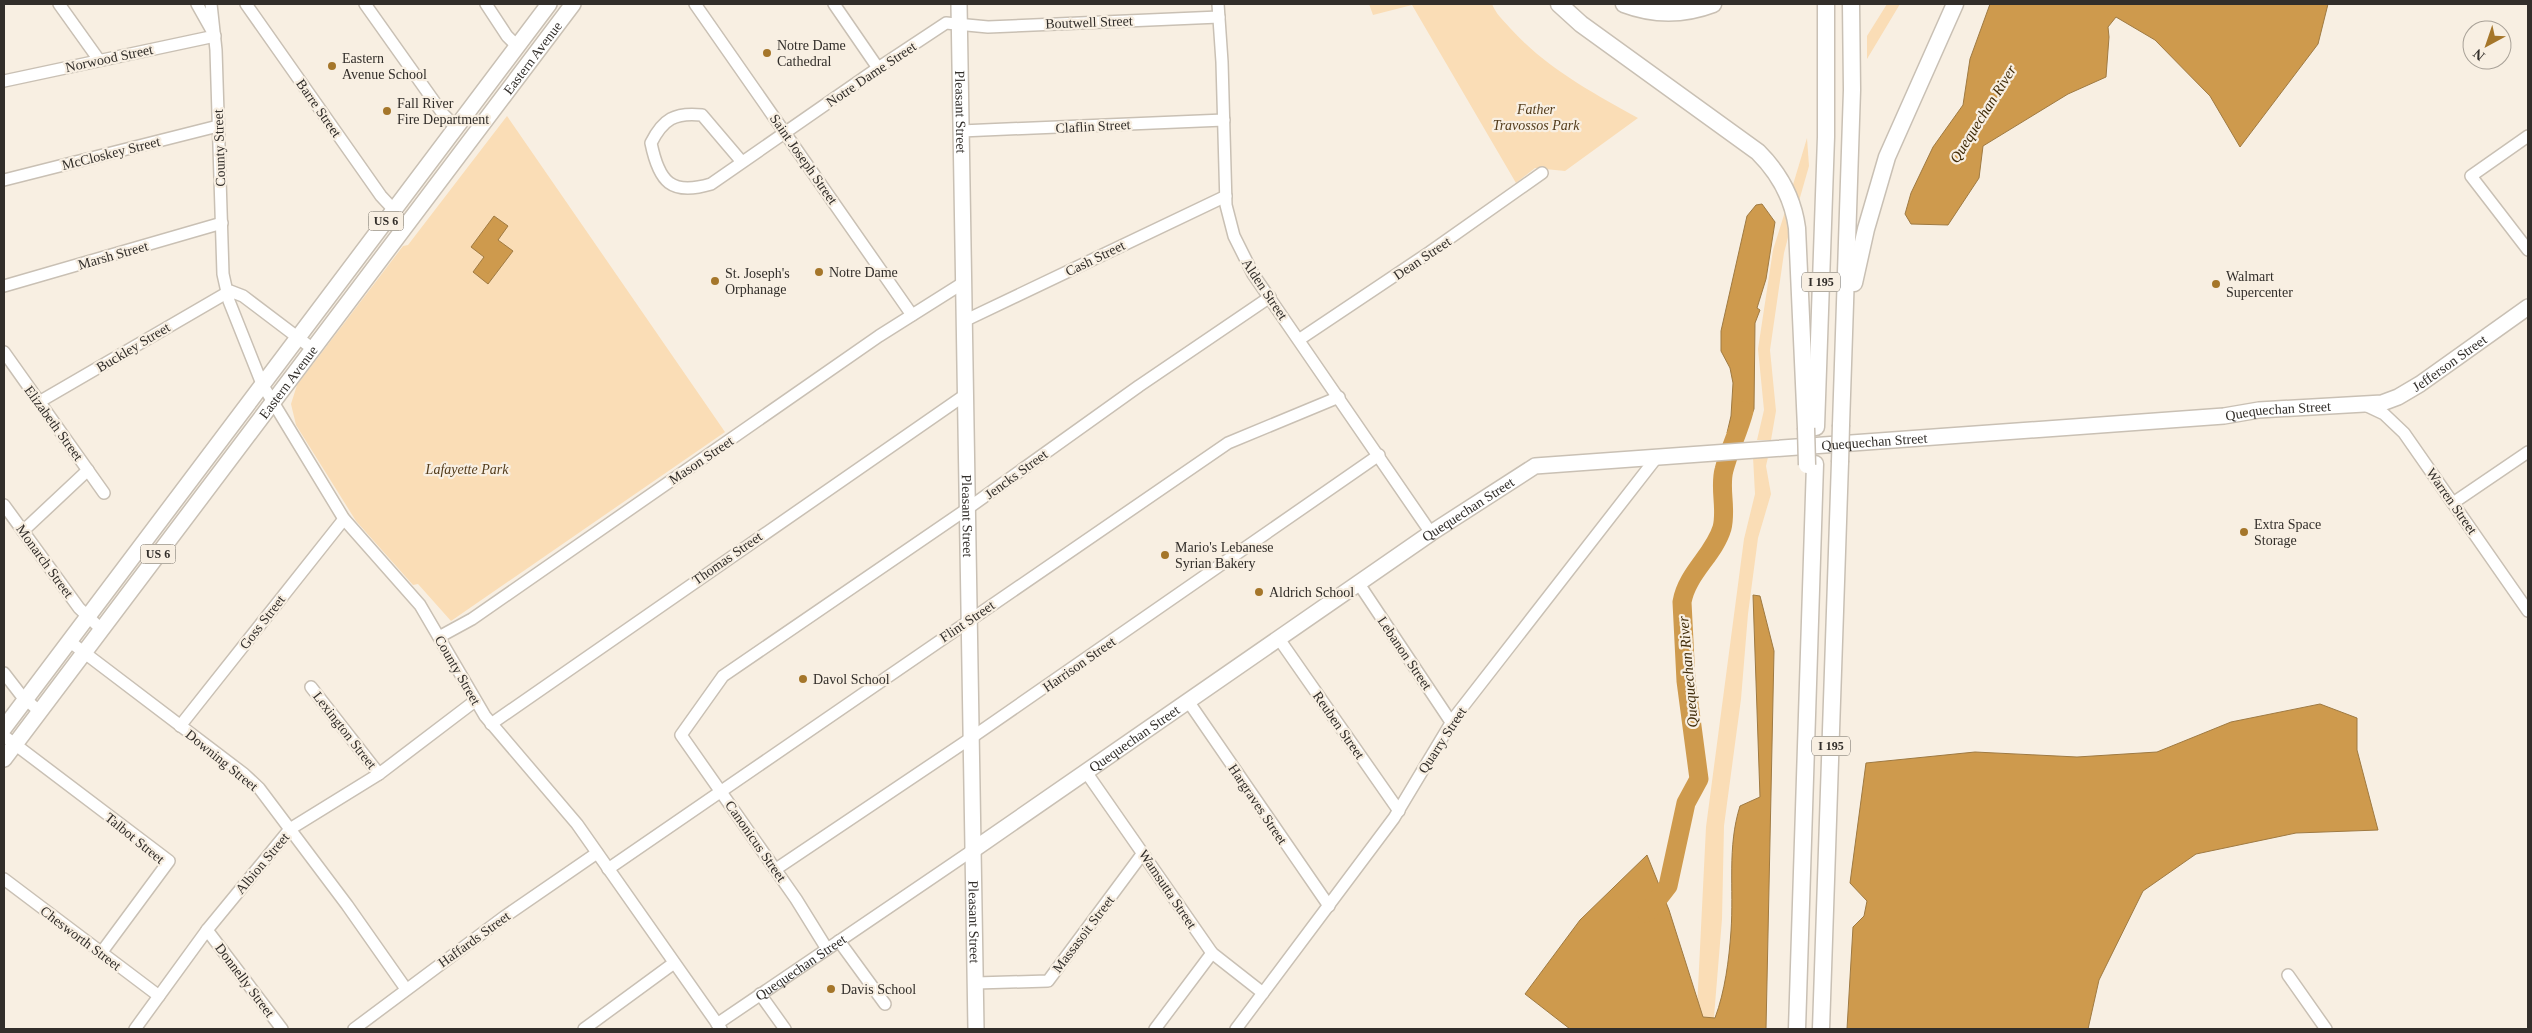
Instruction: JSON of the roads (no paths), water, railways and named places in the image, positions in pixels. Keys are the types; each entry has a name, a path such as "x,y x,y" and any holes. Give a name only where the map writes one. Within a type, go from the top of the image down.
{"highway":[{"path":"1559,4 1593,34 1758,152 1769,163 1786,189 1795,215 1811,428"},
{"path":"1624,4 1642,10 1667,13 1692,10 1712,4"},
{"name":"I 195","path":"1796,1029 1811,566 1811,428 1826,137 1826,4"},
{"name":"I 195","path":"1822,1029 1853,57 1851,4"},
{"path":"1845,324 1879,181 1893,142 1955,4"}],"main road":[{"name":"Eastern Avenue","path":"4,728 549,4"},
{"name":"Eastern Avenue","path":"4,759 9,740 40,712 573,4"},
{"name":"Pleasant Street","path":"959,4 976,1029"},
{"name":"Jefferson Street","path":"2364,405 2391,400 2406,393 2528,307"},
{"name":"Quequechan Street","path":"974,850 1431,533 1535,466 2224,416 2258,410 2364,405"}],"street":[{"path":"59,4 99,60"},
{"path":"197,4 214,36"},
{"name":"County Street","path":"212,4 222,223 222,262 226,292 262,384 344,519 417,601 490,724 560,803 719,1027"},
{"name":"Barre Street","path":"246,4 381,196 394,210"},
{"path":"365,4 443,114 456,127"},
{"path":"486,4 507,36 517,46"},
{"name":"Saint Joseph Street","path":"695,4 912,315"},
{"path":"834,4 878,68"},
{"name":"Alden Street","path":"1218,4 1226,196 1229,221 1237,243 1270,297 1431,533"},
{"name":"Boutwell Street","path":"960,24 988,27 1219,17"},
{"name":"Notre Dame Street","path":"742,162 946,23 960,24"},
{"name":"Norwood Street","path":"4,81 214,36"},
{"path":"688,113 702,115 742,162 711,184 692,190 679,189 670,183 655,166 651,143 659,128 671,118 688,113"},
{"name":"Claflin Street","path":"961,131 1224,120"},
{"name":"McCloskey Street","path":"4,180 218,126"},
{"path":"2528,136 2471,176 2528,250"},
{"name":"Dean Street","path":"1300,339 1430,252 1542,173"},
{"name":"Cash Street","path":"964,321 1226,196"},
{"name":"Marsh Street","path":"4,286 222,223"},
{"name":"Mason Street","path":"438,637 472,619 912,315 963,283"},
{"path":"226,292 239,293 313,349"},
{"name":"Buckley Street","path":"40,402 226,292"},
{"name":"Jencks Street","path":"680,735 723,676 967,509 1142,384 1270,297"},
{"name":"Elizabeth Street","path":"4,352 104,493"},
{"name":"Thomas Street","path":"490,724 965,395"},
{"name":"Flint Street","path":"608,869 1228,444 1339,397"},
{"name":"Warren Street","path":"2364,405 2378,410 2400,428 2528,611"},
{"path":"2453,503 2528,452"},
{"name":"Harrison Street","path":"776,869 971,738 1379,455"},
{"name":"Quarry Street","path":"1236,1029 1399,811 1451,722 1657,457"},
{"path":"23,531 88,470"},
{"name":"Monarch Street","path":"4,505 87,617 101,629"},
{"name":"Goss Street","path":"180,726 344,519"},
{"name":"Lebanon Street","path":"1359,584 1451,722"},
{"path":"2518,596 2528,589"},
{"name":"Reuben Street","path":"1279,639 1399,811"},
{"name":"Downing Street","path":"69,641 244,774 258,788 347,905 406,989"},
{"path":"4,673 25,699 40,712"},
{"name":"Lexington Street","path":"311,686 379,774"},
{"name":"Albion Street","path":"135,1029 207,930 290,830 379,774 475,701"},
{"name":"Hargraves Street","path":"1188,701 1329,906"},
{"name":"Canonicus Street","path":"680,735 776,869 827,949"},
{"name":"Talbot Street","path":"9,740 169,861 101,953"},
{"name":"Wamsutta Street","path":"1086,772 1212,953 1263,993"},
{"name":"Quequechan Street","path":"719,1027 760,994 974,850"},
{"name":"Haffards Street","path":"354,1029 406,989 597,853"},
{"name":"Massasoit Street","path":"976,983 1048,981 1143,853"},
{"name":"Chesworth Street","path":"4,879 159,996"},
{"name":"Donnelly Street","path":"207,930 282,1029"},
{"path":"839,941 885,1004"},
{"path":"1155,1029 1212,953"},
{"path":"584,1029 674,963"},
{"path":"2288,975 2326,1029"},
{"path":"760,994 785,1029"}],"water":[{"path":"1990,4 2328,4 2318,44 2240,147 2210,96 2155,40 2116,17 2108,27 2106,77 2068,94 1983,146 1979,178 1948,225 1911,224 1905,214 1911,193 1933,147 1963,105 1970,59"},
{"path":"1762,204 1775,222 1766,279 1757,308 1760,310 1755,323 1754,409 1743,435 1727,433 1731,416 1733,383 1730,368 1721,351 1721,331 1747,216 1756,205"},
{"path":"494,216 508,226 498,240 513,251 488,284 473,272 484,257 471,247"},
{"path":"1753,595 1760,596 1774,651 1766,1029 1570,1029 1525,994 1580,920 1647,855 1669,910 1703,1017 1715,1018 1724,986 1729,953 1732,915 1732,852 1736,821 1740,806 1760,797"},
{"path":"2320,704 2357,718 2357,750 2378,830 2296,833 2196,854 2143,891 2099,980 2088,1029 1847,1029 1853,927 1864,916 1867,901 1850,883 1866,763 1975,752 2077,757 2157,752 2231,722"}],"waterway":[{"name":"Quequechan River","path":"1647,913 1668,886 1686,803 1699,779 1686,681 1682,602 1689,582 1713,547 1722,528 1724,513 1723,477 1744,411"}],"place":[{"name":"Notre Dame Cathedral","path":"767,53"},
{"name":"Eastern Avenue School","path":"332,66"},
{"name":"Fall River Fire Department","path":"387,111"},
{"name":"Notre Dame","path":"819,272"},
{"name":"St. Joseph's Orphanage","path":"715,281"},
{"name":"Walmart Supercenter","path":"2216,284"},
{"name":"Extra Space Storage","path":"2244,532"},
{"name":"Mario's Lebanese Syrian Bakery","path":"1165,555"},
{"name":"Aldrich School","path":"1259,592"},
{"name":"Davol School","path":"803,679"},
{"name":"Davis School","path":"831,989"}],"park label":[{"name":"Father Travossos Park","path":"1536,118"},
{"name":"Lafayette Park","path":"467,469"}]}
